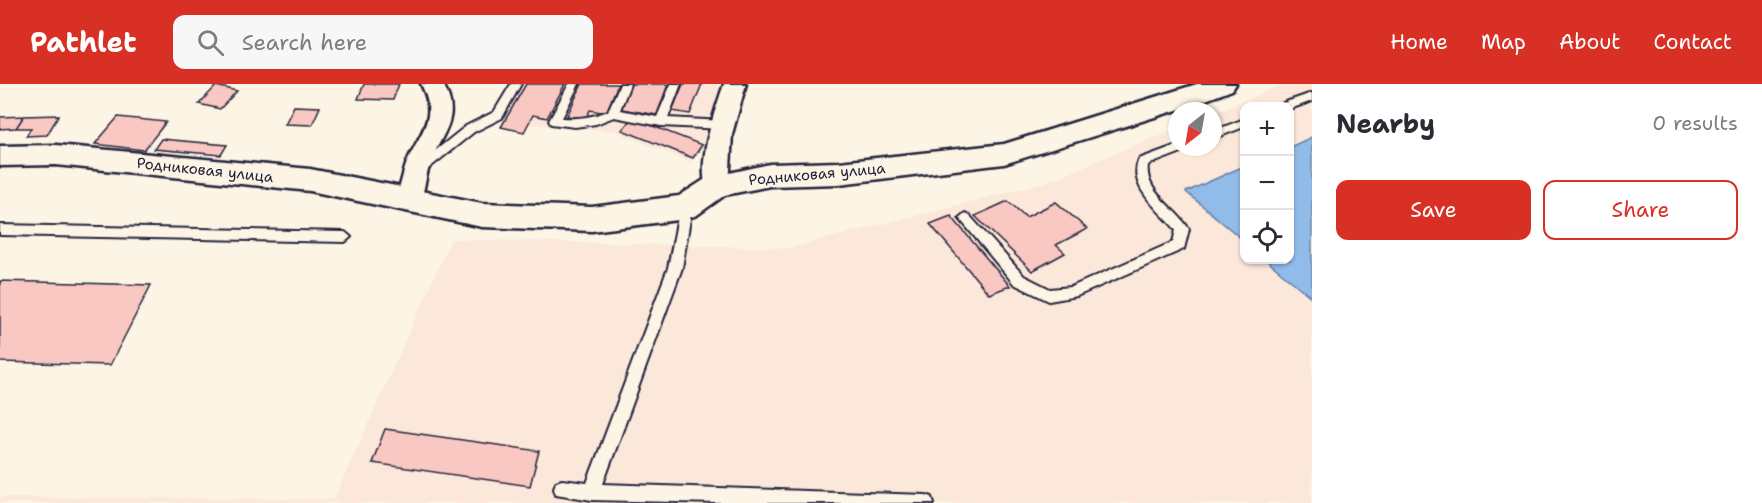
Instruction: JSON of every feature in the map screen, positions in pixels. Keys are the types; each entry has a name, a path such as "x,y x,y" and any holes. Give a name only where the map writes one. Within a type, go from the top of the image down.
{"street":[{"path":"412,185 420,160 437,131 440,97 432,84"},
{"path":"717,186 715,170 735,84"},
{"name":"Родниковая улица","path":"0,156 56,155 310,180 412,185 482,215 592,219 686,207 717,186 770,175 839,173 1004,154 1180,100 1223,84"}],"lane":[{"path":"412,185 470,129 498,115 516,84"},
{"path":"574,84 555,120 575,123 596,120 613,113 660,122 724,125"},
{"path":"613,113 625,84"},
{"path":"660,122 676,84"},
{"path":"1294,103 1312,97"},
{"path":"1222,132 1240,125"},
{"path":"965,218 1019,280 1049,295 1072,292 1179,245 1183,229 1143,183 1140,169 1143,162 1168,153"},
{"path":"592,492 675,268 686,207"},
{"path":"0,230 345,237"},
{"path":"562,488 592,492 725,499 926,503"}],"shaded area":[{"path":"523,84 729,84 707,146 690,162 615,131 503,122"},
{"path":"1285,84 1312,84 1312,503 0,503 0,497 334,499 451,239 790,248 1045,182 1168,132 1168,156 1222,156 1222,109 1240,102 1240,264 1294,264 1294,102 1240,102"}],"water":[{"path":"1312,137 1312,298 1271,264 1294,264 1294,145"},
{"path":"1240,168 1240,238 1186,192"}],"building":[{"path":"364,84 399,84 393,100 358,99"},
{"path":"526,84 565,84 547,118 533,115 524,132 501,127"},
{"path":"582,84 618,84 606,113 590,110 586,119 567,116"},
{"path":"631,84 668,84 657,115 620,109"},
{"path":"683,84 702,84 690,114 672,111"},
{"path":"216,86 237,91 220,109 199,104"},
{"path":"294,106 320,107 312,125 285,124"},
{"path":"59,115 47,135 26,136 31,128 16,128 24,116"},
{"path":"24,116 16,128 0,129 0,117"},
{"path":"118,117 166,122 144,150 95,144"},
{"path":"632,118 702,145 693,158 622,130"},
{"path":"161,139 227,145 221,155 154,149"},
{"path":"1008,201 1026,217 1056,202 1087,229 1056,245 1065,253 1032,271 975,216"},
{"path":"951,216 1010,286 989,294 930,224"},
{"path":"0,281 151,285 110,365 0,362"},
{"path":"385,429 539,451 530,486 372,463"}]}
